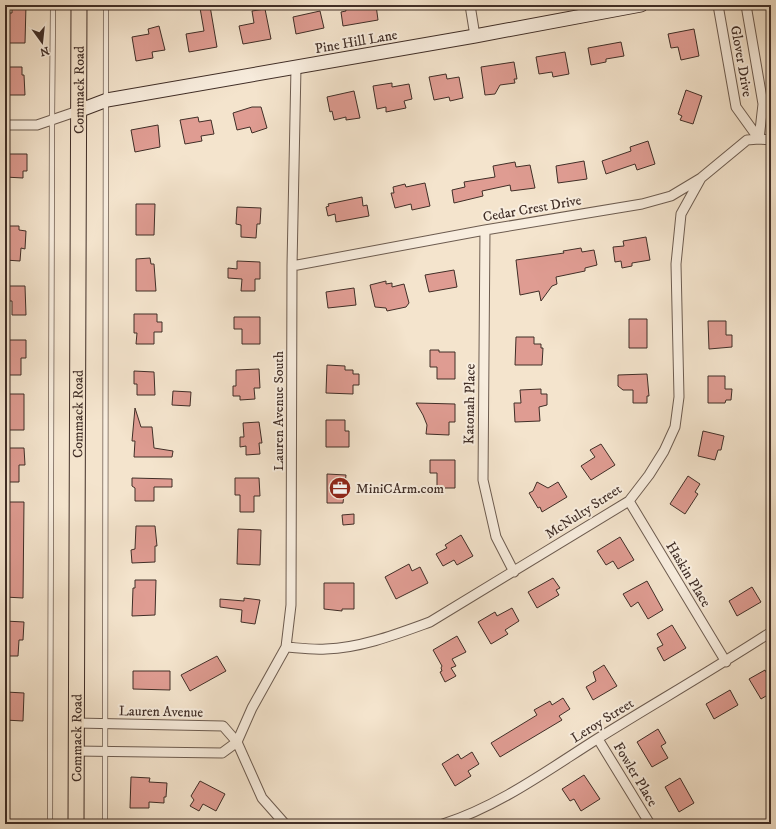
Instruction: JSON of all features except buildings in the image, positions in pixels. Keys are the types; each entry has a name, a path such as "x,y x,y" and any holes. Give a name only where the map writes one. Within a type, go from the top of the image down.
{"main road":[{"name":"Commack Road","path":"76,824 78,111 80,5"}],"street":[{"path":"470,5 475,36"},
{"name":"Pine Hill Lane","path":"78,111 107,100 296,68 642,5"},
{"name":"Glover Drive","path":"718,5 736,107 759,138"},
{"name":"Glover Drive","path":"746,5 763,104 759,138"},
{"name":"Lauren Avenue South","path":"238,742 252,708 286,647 291,605 292,266 296,68"},
{"path":"5,125 37,125 78,111"},
{"path":"759,138 771,140"},
{"name":"Cedar Crest Drive","path":"292,266 485,230 642,204 670,196 701,178 747,140 759,138"},
{"name":"McNulty Street","path":"286,647 326,649 364,643 399,634 430,622 629,501 649,475 664,451 675,427 679,397 676,264 681,214 701,178"},
{"name":"Katonah Place","path":"485,230 483,480 496,537 514,572"},
{"name":"Haskin Place","path":"629,501 726,662"},
{"name":"Leroy Street","path":"443,824 463,818 522,786 726,662 771,632"},
{"name":"Lauren Avenue","path":"76,723 223,726 238,742 262,798 285,824"},
{"name":"Fowler Place","path":"598,739 650,824"},
{"path":"76,751 222,753 238,742"}],"lane":[{"path":"105,824 106,5"},
{"path":"50,824 52,120 54,7"}],"place":[{"name":"MiniCArm.com","path":"340,488"}]}
